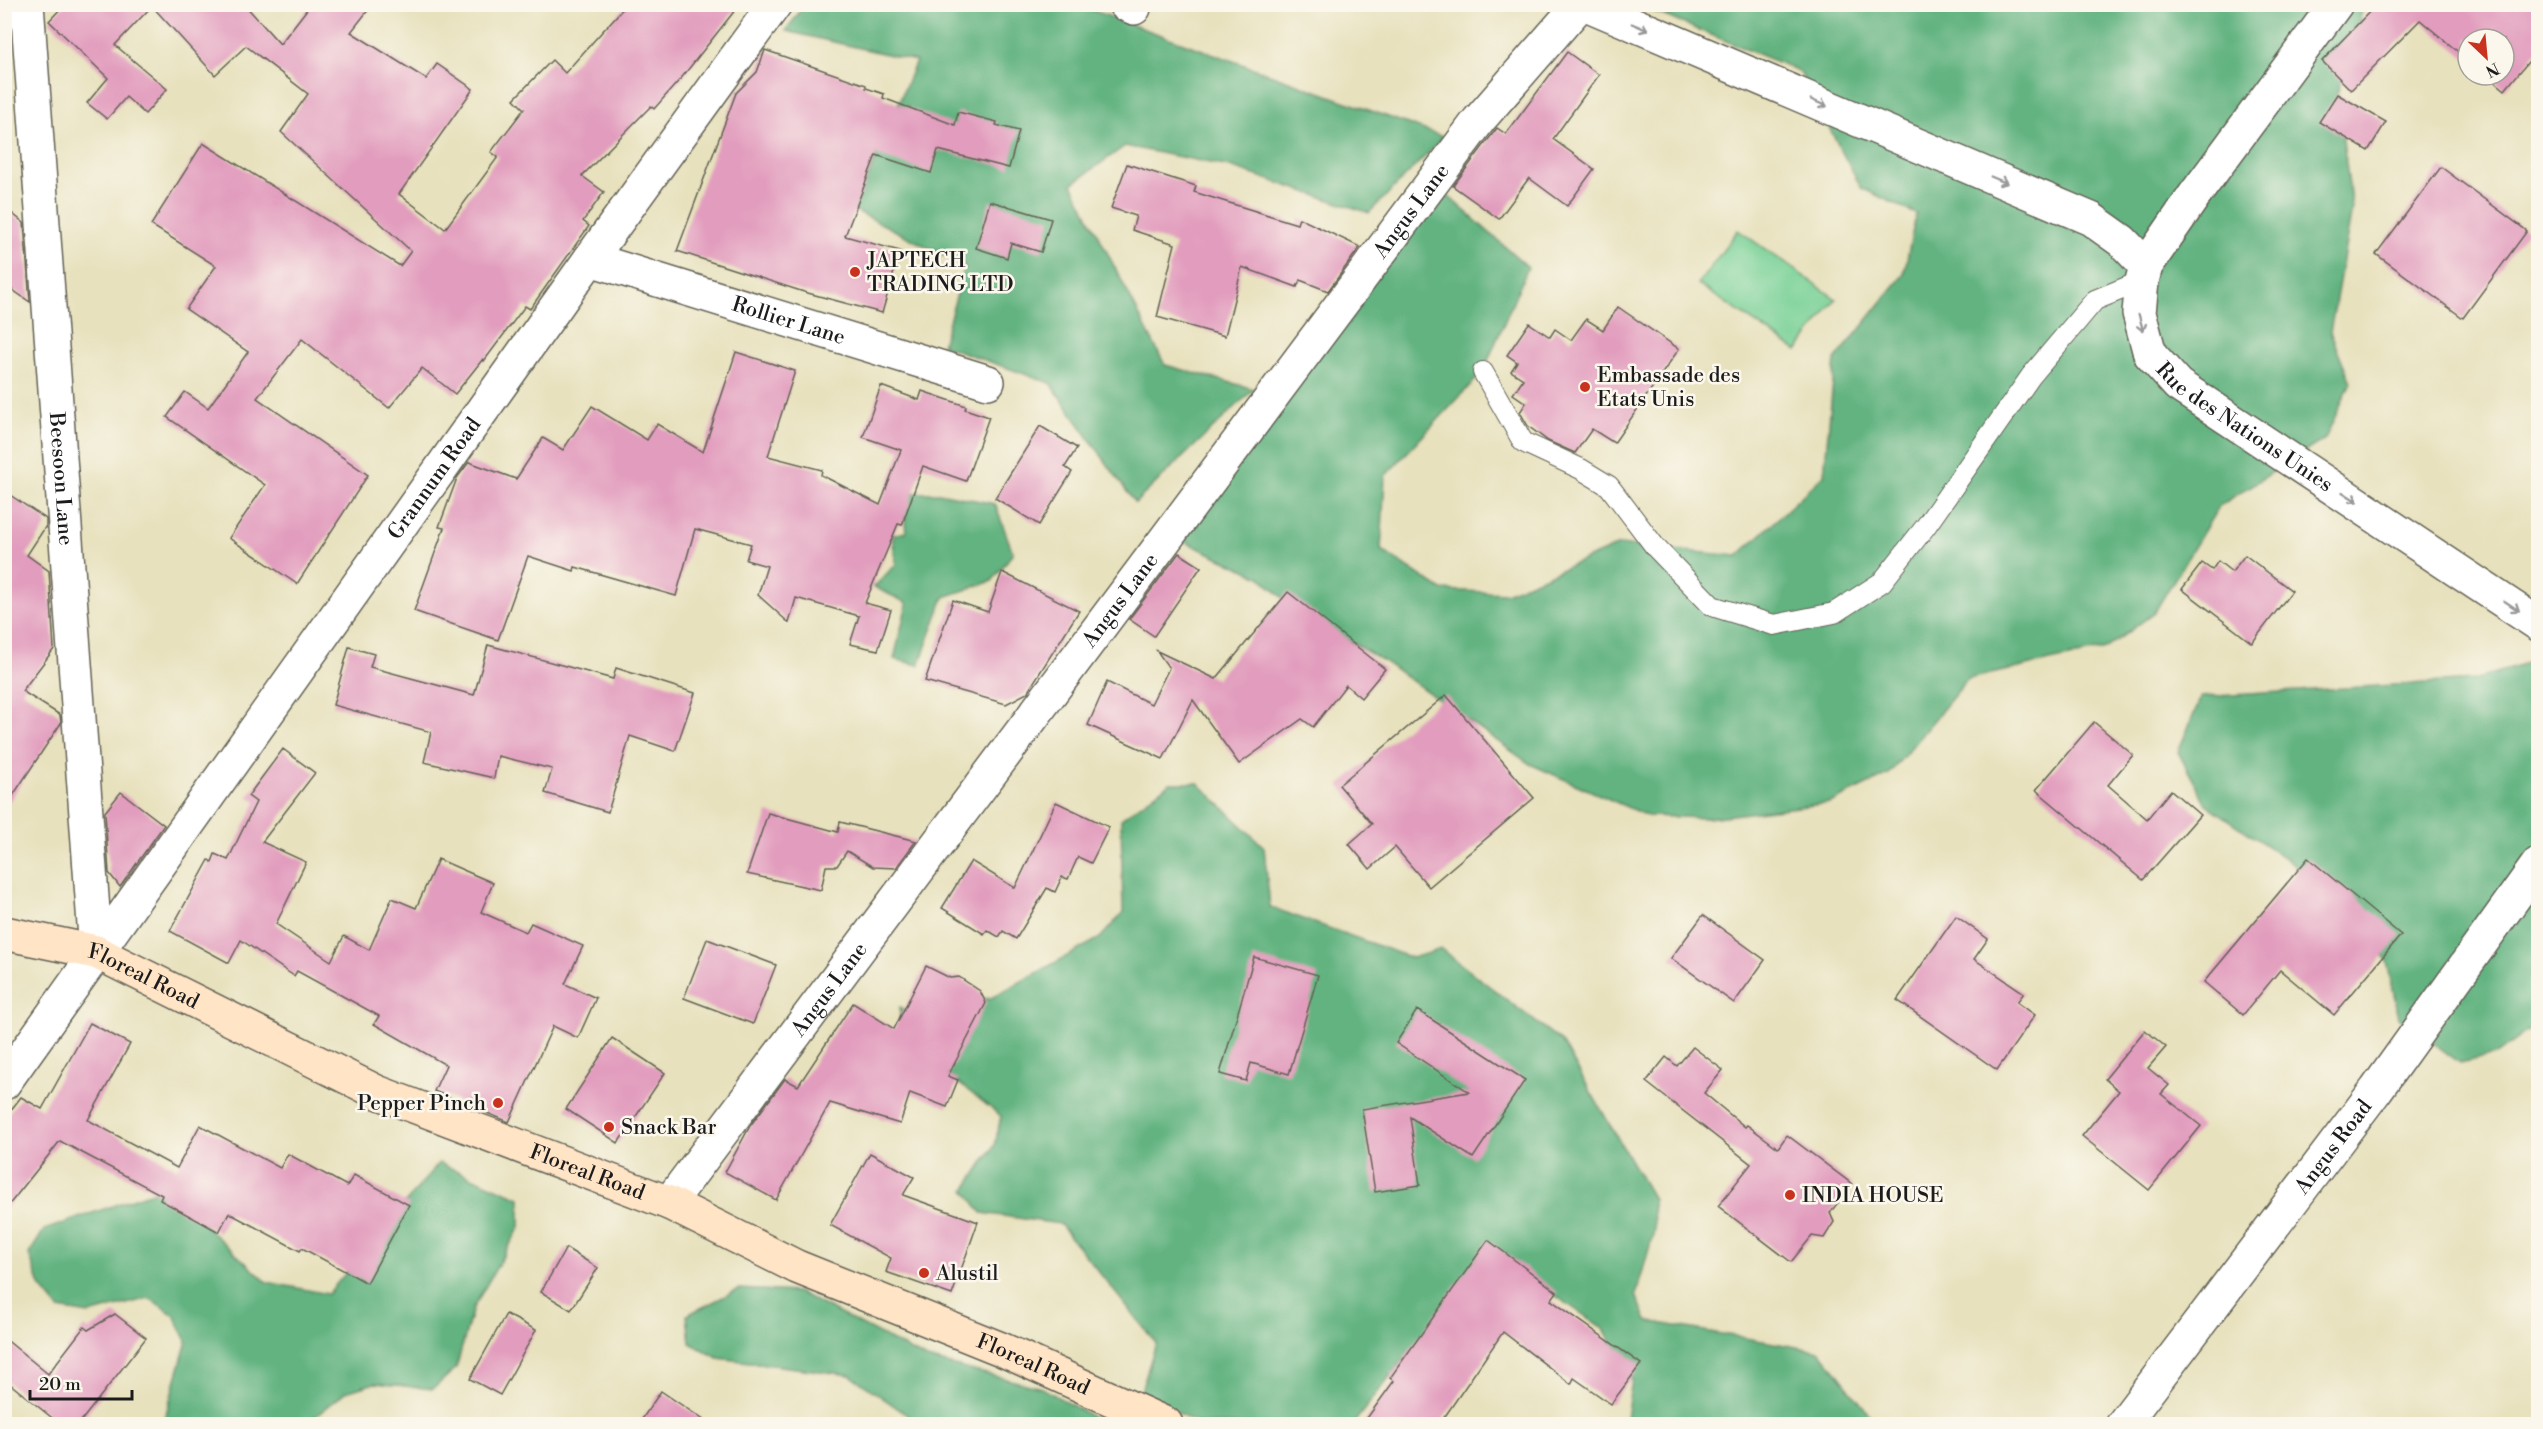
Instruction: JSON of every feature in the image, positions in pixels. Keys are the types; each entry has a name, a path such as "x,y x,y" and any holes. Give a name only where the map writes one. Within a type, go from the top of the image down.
{"main road":[{"name":"Floreal Road","path":"4,933 96,952 377,1092 669,1203 797,1267 1001,1350 1166,1425"}],"street":[{"name":"Beesoon Lane","path":"27,4 96,952"},
{"name":"Grannum Road","path":"4,1083 590,259 775,4"},
{"name":"Angus Lane","path":"669,1203 1479,120 1580,4"},
{"path":"1586,4 2091,219 2122,241 2144,274"},
{"name":"Rue des Nations Unies","path":"2336,4 2194,196 2144,274 2139,313 2150,354 2178,385 2538,624"},
{"name":"Rollier Lane","path":"590,259 988,382"},
{"name":"Angus Road","path":"2123,1425 2382,1080 2538,864"}],"lane":[{"path":"1483,372 1523,442 1581,469 1609,486 1656,548 1712,606 1774,625 1833,613 1882,582 1926,526 2031,376 2095,300 2144,274"}],"green space":[{"path":"804,5 1078,5 1444,137 1369,213 1230,167 1125,146 1072,184 1165,365 1254,389 1135,503 1050,383 942,345 965,266 854,210 916,61 786,31"},
{"path":"1638,5 2364,5 2337,94 2352,209 2330,332 2351,382 2325,439 2219,506 2154,613 2105,649 1968,679 1889,774 1830,803 1708,818 1647,816 1530,764 1385,662 1296,610 1260,577 1177,538 1439,188 1528,267 1483,372 1385,476 1381,550 1442,590 1506,593 1619,545 1738,556 1824,475 1835,360 1904,274 1916,214 1861,188 1799,71"},
{"path":"1738,230 1836,299 1797,351 1698,284"},
{"path":"902,493 939,493 995,504 1013,553 992,581 944,597 919,665 894,659 907,603 874,587 896,564 892,535 906,532"},
{"path":"2538,659 2538,1023 2495,1055 2460,1063 2399,1017 2387,961 2311,876 2206,804 2178,752 2201,697 2474,680"},
{"path":"1170,783 1198,783 1264,847 1270,907 1412,958 1441,949 1562,1042 1653,1199 1654,1231 1636,1295 1647,1321 1820,1351 1877,1424 1625,1424 1632,1380 1604,1329 1525,1275 1466,1279 1353,1424 1200,1424 1140,1394 1156,1343 1060,1224 982,1213 965,1190 995,1145 1001,1116 899,1037 900,1007 904,1009 991,998 1100,938 1123,913 1121,819"},
{"path":"439,1163 520,1198 520,1227 473,1308 456,1368 433,1389 375,1383 346,1392 306,1424 163,1424 187,1341 174,1315 149,1298 89,1314 59,1309 40,1286 29,1254 44,1230 163,1188 267,1282 328,1294"},
{"path":"739,1289 798,1292 927,1359 1042,1388 1105,1424 920,1424 850,1375 718,1358 690,1343 687,1315"}],"building":[{"path":"65,4 244,4 280,44 311,4 373,4 351,32 426,79 437,64 473,89 399,194 445,229 498,157 491,152 524,109 514,99 552,60 565,73 627,4 740,4 654,109 651,106 582,176 604,192 583,221 589,226 530,309 525,306 484,361 483,359 455,394 422,368 389,408 302,339 257,398 368,475 297,584 229,538 265,485 167,417 185,392 208,408 248,352 186,309 216,266 151,225 203,143 400,266 411,251 281,132 308,94 246,46 215,75 152,6 115,45 167,89 145,114 126,97 107,119 87,103 108,78 49,21"},
{"path":"2377,4 2538,4 2538,50 2516,77 2516,27 2456,27 2456,50 2420,20 2351,90 2322,61"},
{"path":"765,50 866,85 866,88 884,94 883,98 955,125 958,112 997,122 996,125 1019,131 1009,168 938,150 931,173 876,155 845,236 900,251 882,313 804,292 677,251 736,93 757,72"},
{"path":"1567,52 1599,75 1553,139 1594,169 1567,206 1529,178 1499,219 1453,186 1497,128 1506,134"},
{"path":"2337,94 2386,122 2368,151 2319,122"},
{"path":"1127,164 1196,186 1194,192 1297,224 1299,218 1360,247 1328,291 1300,280 1297,287 1242,267 1225,336 1157,317 1175,244 1132,230 1136,216 1111,208"},
{"path":"2441,167 2527,231 2463,318 2376,254"},
{"path":"990,201 1051,219 1041,252 1011,243 1007,258 976,248"},
{"path":"4,207 24,223 30,302 4,284"},
{"name":"Embassade des Etats Unis","path":"1618,307 1679,349 1614,443 1592,429 1575,453 1548,441 1528,426 1520,412 1526,403 1513,394 1523,379 1511,371 1517,362 1507,355 1529,323 1550,337 1555,329 1571,340 1586,319 1603,330"},
{"path":"736,352 795,371 768,456 822,470 821,475 880,505 901,450 863,437 881,386 919,400 922,391 966,406 965,409 989,417 966,481 923,466 902,525 898,524 865,603 891,610 878,650 850,644 859,616 796,598 789,623 758,595 767,566 746,560 751,544 695,529 676,596 575,567 574,571 528,556 498,640 414,611 444,528 439,527 457,478 469,462 516,479 543,438 563,450 592,406 647,440 657,424 703,452"},
{"path":"1040,426 1077,448 1065,467 1072,472 1039,525 995,498"},
{"path":"4,491 46,519 46,526 27,555 49,571 54,649 22,691 60,715 61,723 4,809"},
{"path":"1179,553 1201,567 1154,636 1129,619"},
{"path":"2245,555 2292,591 2252,643 2182,589 2202,563 2212,570 2218,561 2232,572"},
{"path":"1002,572 1079,611 1027,693 1006,704 925,681 953,600 988,612"},
{"path":"1288,592 1385,669 1361,698 1346,685 1313,727 1302,719 1239,764 1193,700 1163,759 1088,725 1107,682 1151,704 1169,668 1157,651 1216,679"},
{"path":"488,645 613,679 616,668 695,693 675,751 630,736 608,812 545,793 552,769 498,756 494,778 424,762 431,732 333,705 349,647 374,654 370,667 474,695"},
{"path":"1446,695 1534,798 1429,887 1395,847 1370,869 1349,844 1372,824 1339,785"},
{"path":"2094,722 2133,755 2108,785 2147,819 2171,790 2200,815 2143,880 2036,790"},
{"path":"283,749 315,773 262,842 306,862 276,924 331,961 344,936 369,950 392,898 416,908 438,859 493,883 481,912 526,932 531,923 583,946 565,984 596,998 578,1038 553,1026 509,1122 434,1091 446,1065 374,1024 379,1016 297,971 294,976 241,940 229,963 170,931 209,860 212,862 215,854 228,860 256,802 248,796"},
{"path":"121,792 164,825 120,887 109,873 105,812"},
{"path":"1056,802 1109,827 1091,863 1078,857 1068,879 1062,877 1055,892 1047,888 1016,939 1003,931 999,937 987,930 984,934 942,908 971,861 1015,888"},
{"path":"768,813 838,832 840,822 916,841 896,868 873,867 847,851 837,866 826,866 821,890 747,874"},
{"path":"2308,858 2401,935 2334,1015 2280,970 2243,1015 2204,982"},
{"path":"1703,915 1765,960 1734,1003 1671,958"},
{"path":"1956,916 1988,939 1974,959 2024,993 2017,1002 2035,1015 1997,1070 1897,1000"},
{"path":"707,939 776,965 753,1024 684,998"},
{"path":"1254,957 1318,975 1289,1074 1251,1063 1246,1081 1220,1074"},
{"path":"926,966 950,978 959,977 980,991 986,1003 948,1076 958,1080 947,1107 910,1093 900,1124 830,1103 776,1200 725,1172 750,1126 785,1079 798,1086 853,1003 894,1029"},
{"path":"1417,1010 1525,1080 1473,1158 1410,1117 1420,1185 1375,1192 1362,1109 1469,1092 1396,1043"},
{"path":"90,1023 130,1044 88,1120 177,1168 200,1125 280,1168 288,1154 347,1186 354,1175 409,1205 367,1283 302,1248 300,1251 229,1213 219,1232 160,1200 162,1195 60,1141 4,1211 4,1119 21,1097 42,1109"},
{"path":"2145,1030 2166,1047 2148,1068 2169,1085 2161,1094 2201,1126 2149,1190 2082,1136 2119,1091 2105,1079"},
{"path":"612,1038 665,1073 618,1143 566,1109"},
{"name":"INDIA HOUSE","path":"1693,1047 1723,1070 1704,1093 1745,1127 1747,1125 1778,1148 1787,1135 1852,1184 1830,1213 1834,1222 1824,1238 1812,1236 1791,1262 1718,1206 1751,1164 1646,1082 1666,1057 1677,1066"},
{"path":"870,1153 914,1177 903,1195 978,1222 952,1295 886,1272 891,1258 830,1225"},
{"path":"1488,1240 1557,1292 1551,1300 1641,1364 1611,1404 1574,1378 1571,1384 1503,1332 1439,1425 1362,1425 1394,1381 1390,1378"},
{"path":"566,1248 598,1268 571,1310 541,1292"},
{"path":"115,1314 146,1338 78,1425 61,1425 4,1379 4,1338 48,1374 84,1327 88,1330"},
{"path":"506,1314 536,1330 500,1395 470,1379"},
{"path":"661,1391 711,1425 638,1425"}],"place":[{"name":"JAPTECH TRADING LTD","path":"855,272"},
{"name":"Embassade des Etats Unis","path":"1585,387"},
{"name":"Pepper Pinch","path":"498,1103"},
{"name":"Snack Bar","path":"609,1127"},
{"name":"INDIA HOUSE","path":"1790,1195"},
{"name":"Alustil","path":"924,1273"}]}
